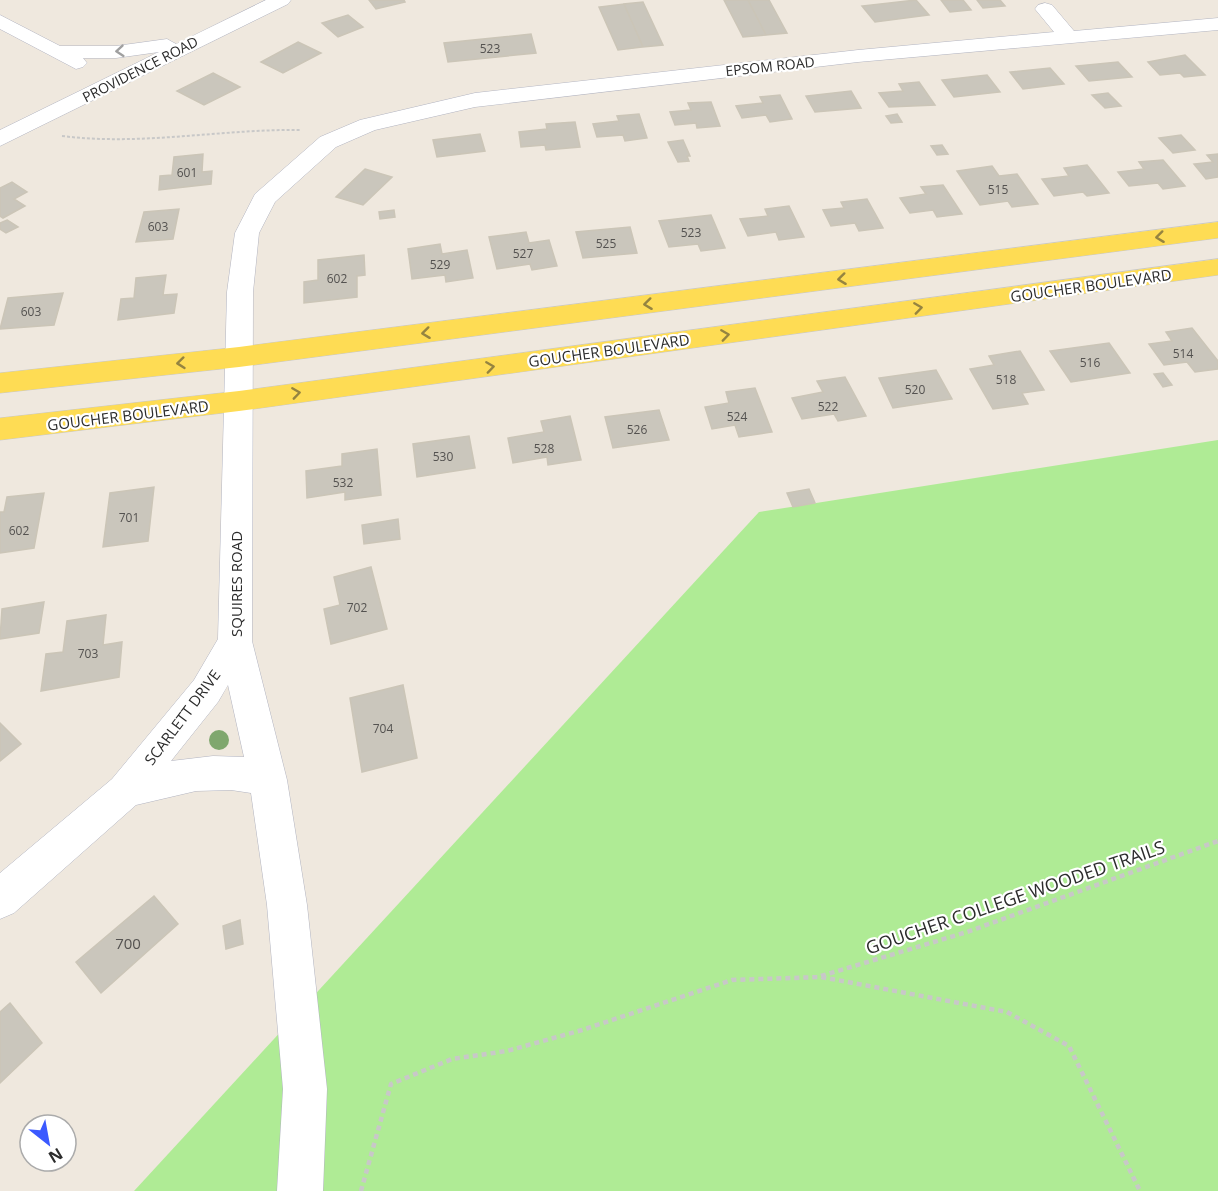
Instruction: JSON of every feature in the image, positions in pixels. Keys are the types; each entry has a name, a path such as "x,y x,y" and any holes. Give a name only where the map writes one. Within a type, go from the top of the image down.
{"main road":[{"path":"0,383 239,357 1218,230"},
{"name":"GOUCHER BOULEVARD","path":"0,429 238,401 1218,267"}],"street":[{"name":"PROVIDENCE ROAD","path":"0,139 273,2"},
{"path":"1045,9 1068,37"},
{"path":"0,21 111,83"},
{"name":"EPSOM ROAD","path":"328,142 368,125 475,100 858,56 1218,24"},
{"path":"65,57 116,52 198,39"},
{"path":"45,117 65,57"},
{"name":"SQUIRES ROAD","path":"300,1191 305,1089 287,904 268,780 235,642 240,292 247,234 264,199 287,176 328,142"},
{"name":"SCARLETT DRIVE","path":"0,899 125,791 206,691 235,642"},
{"name":"SCARLETT DRIVE","path":"125,791 168,778 214,771 244,773 268,780"}],"path":[{"path":"77,138 147,139 278,129 305,130 328,142"},
{"name":"GOUCHER COLLEGE WOODED TRAILS","path":"821,976 977,929 1218,841"},
{"name":"GOUCHER COLLEGE WOODED TRAILS","path":"361,1191 391,1084 452,1059 507,1051 582,1030 732,980 821,976 1007,1012 1069,1046 1140,1191"}],"green space":[{"path":"1218,440 1218,1191 134,1191 759,512"}],"building":[{"path":"369,0 404,0 405,2 376,9"},
{"path":"724,0 748,0 766,35 743,37"},
{"path":"748,0 769,0 787,33 766,35"},
{"path":"916,0 929,15 875,22 862,6"},
{"path":"941,0 963,0 971,10 950,12"},
{"path":"977,0 1000,0 1005,6 983,8"},
{"path":"643,2 663,45 643,47 624,4"},
{"path":"624,4 643,47 618,50 599,7"},
{"path":"348,15 363,27 338,37 322,23"},
{"path":"531,34 536,53 448,62 444,43"},
{"path":"298,42 321,53 283,73 261,62"},
{"path":"1185,55 1205,75 1184,77 1180,73 1160,75 1148,62"},
{"path":"1118,62 1132,77 1089,81 1076,66"},
{"path":"1050,68 1064,84 1023,89 1010,72"},
{"path":"213,73 240,87 204,105 177,91"},
{"path":"987,75 1000,92 954,97 942,80"},
{"path":"919,82 935,105 889,107 879,93 903,91 899,84"},
{"path":"851,91 861,108 815,112 806,96"},
{"path":"1108,93 1121,106 1105,108 1092,95"},
{"path":"780,95 792,119 770,122 766,115 742,118 736,106 763,103 760,97"},
{"path":"711,102 720,126 697,128 696,123 675,125 670,112 691,110 688,103"},
{"path":"639,114 647,138 625,141 623,135 597,137 593,124 619,121 617,116"},
{"path":"897,114 902,122 891,123 886,116"},
{"path":"575,122 580,147 546,150 545,145 521,147 519,132 547,129 546,124"},
{"path":"480,134 485,151 437,157 433,140"},
{"path":"1181,135 1195,150 1173,153 1159,138"},
{"path":"683,140 690,156 687,156 689,161 678,162 668,142"},
{"path":"942,145 948,154 937,155 931,146"},
{"path":"203,154 202,172 212,171 211,184 159,190 160,176 172,175 174,157"},
{"path":"1218,154 1218,177 1206,179 1194,164 1213,162 1207,155"},
{"path":"1163,160 1185,186 1163,189 1158,183 1129,186 1118,172 1144,169 1139,162"},
{"path":"1087,165 1109,193 1087,196 1083,192 1054,196 1042,179 1069,176 1064,168"},
{"path":"992,166 999,176 1017,174 1038,204 1012,207 1008,201 980,205 957,171"},
{"path":"365,169 392,177 363,205 336,197"},
{"path":"12,182 27,192 14,199 25,206 3,218 0,216 0,188"},
{"path":"943,185 962,214 937,217 933,210 910,213 900,198 926,194 921,187"},
{"path":"867,199 883,228 859,231 855,223 831,226 823,210 844,208 841,202"},
{"path":"789,206 804,237 779,240 776,232 748,236 740,219 768,216 765,209"},
{"path":"179,209 173,239 136,242 144,212"},
{"path":"394,210 395,217 380,219 379,212"},
{"path":"711,215 725,248 701,251 698,244 669,247 659,221"},
{"path":"7,220 18,227 6,233 0,229 0,223"},
{"path":"630,227 637,253 583,258 576,232"},
{"path":"526,232 529,243 549,240 557,266 532,270 530,264 497,269 489,237"},
{"path":"440,244 442,254 467,250 473,278 446,282 445,275 412,279 408,249"},
{"path":"364,255 365,275 357,276 357,297 304,303 304,282 318,280 318,260"},
{"path":"166,275 163,295 177,294 174,313 118,320 121,299 134,298 136,278"},
{"path":"63,293 54,325 0,329 8,298"},
{"path":"1192,328 1218,361 1218,369 1195,372 1187,362 1164,365 1149,344 1172,341 1166,332"},
{"path":"1109,343 1130,373 1071,382 1050,351"},
{"path":"1020,351 1044,390 1022,393 1028,404 993,409 970,369 994,365 989,356"},
{"path":"936,370 952,399 893,408 879,378"},
{"path":"1163,373 1172,385 1163,387 1154,374"},
{"path":"845,377 866,416 838,421 834,414 802,419 792,398 823,392 817,381"},
{"path":"755,388 772,432 739,437 735,425 712,429 705,407 729,403 726,392"},
{"path":"659,410 669,440 613,448 605,417"},
{"path":"570,416 581,460 548,465 547,457 513,463 508,438 544,432 541,421"},
{"path":"469,436 475,468 417,477 413,444"},
{"path":"377,449 381,495 345,500 345,492 307,498 306,471 342,466 342,454"},
{"path":"154,487 148,541 103,547 110,493"},
{"path":"809,489 815,503 793,507 787,493"},
{"path":"44,493 34,548 0,553 0,512 4,512 7,497"},
{"path":"398,519 400,539 364,544 362,525"},
{"path":"371,567 387,629 331,644 324,609 340,605 334,577"},
{"path":"44,602 39,633 0,639 2,609"},
{"path":"106,615 103,645 122,642 119,677 41,691 46,654 63,652 67,621"},
{"path":"403,685 417,758 362,772 350,698"},
{"path":"0,723 21,744 0,761"},
{"path":"154,896 178,924 101,993 76,962"},
{"path":"240,920 243,944 226,949 223,926"},
{"path":"10,1003 42,1043 0,1083 0,1012"}]}
